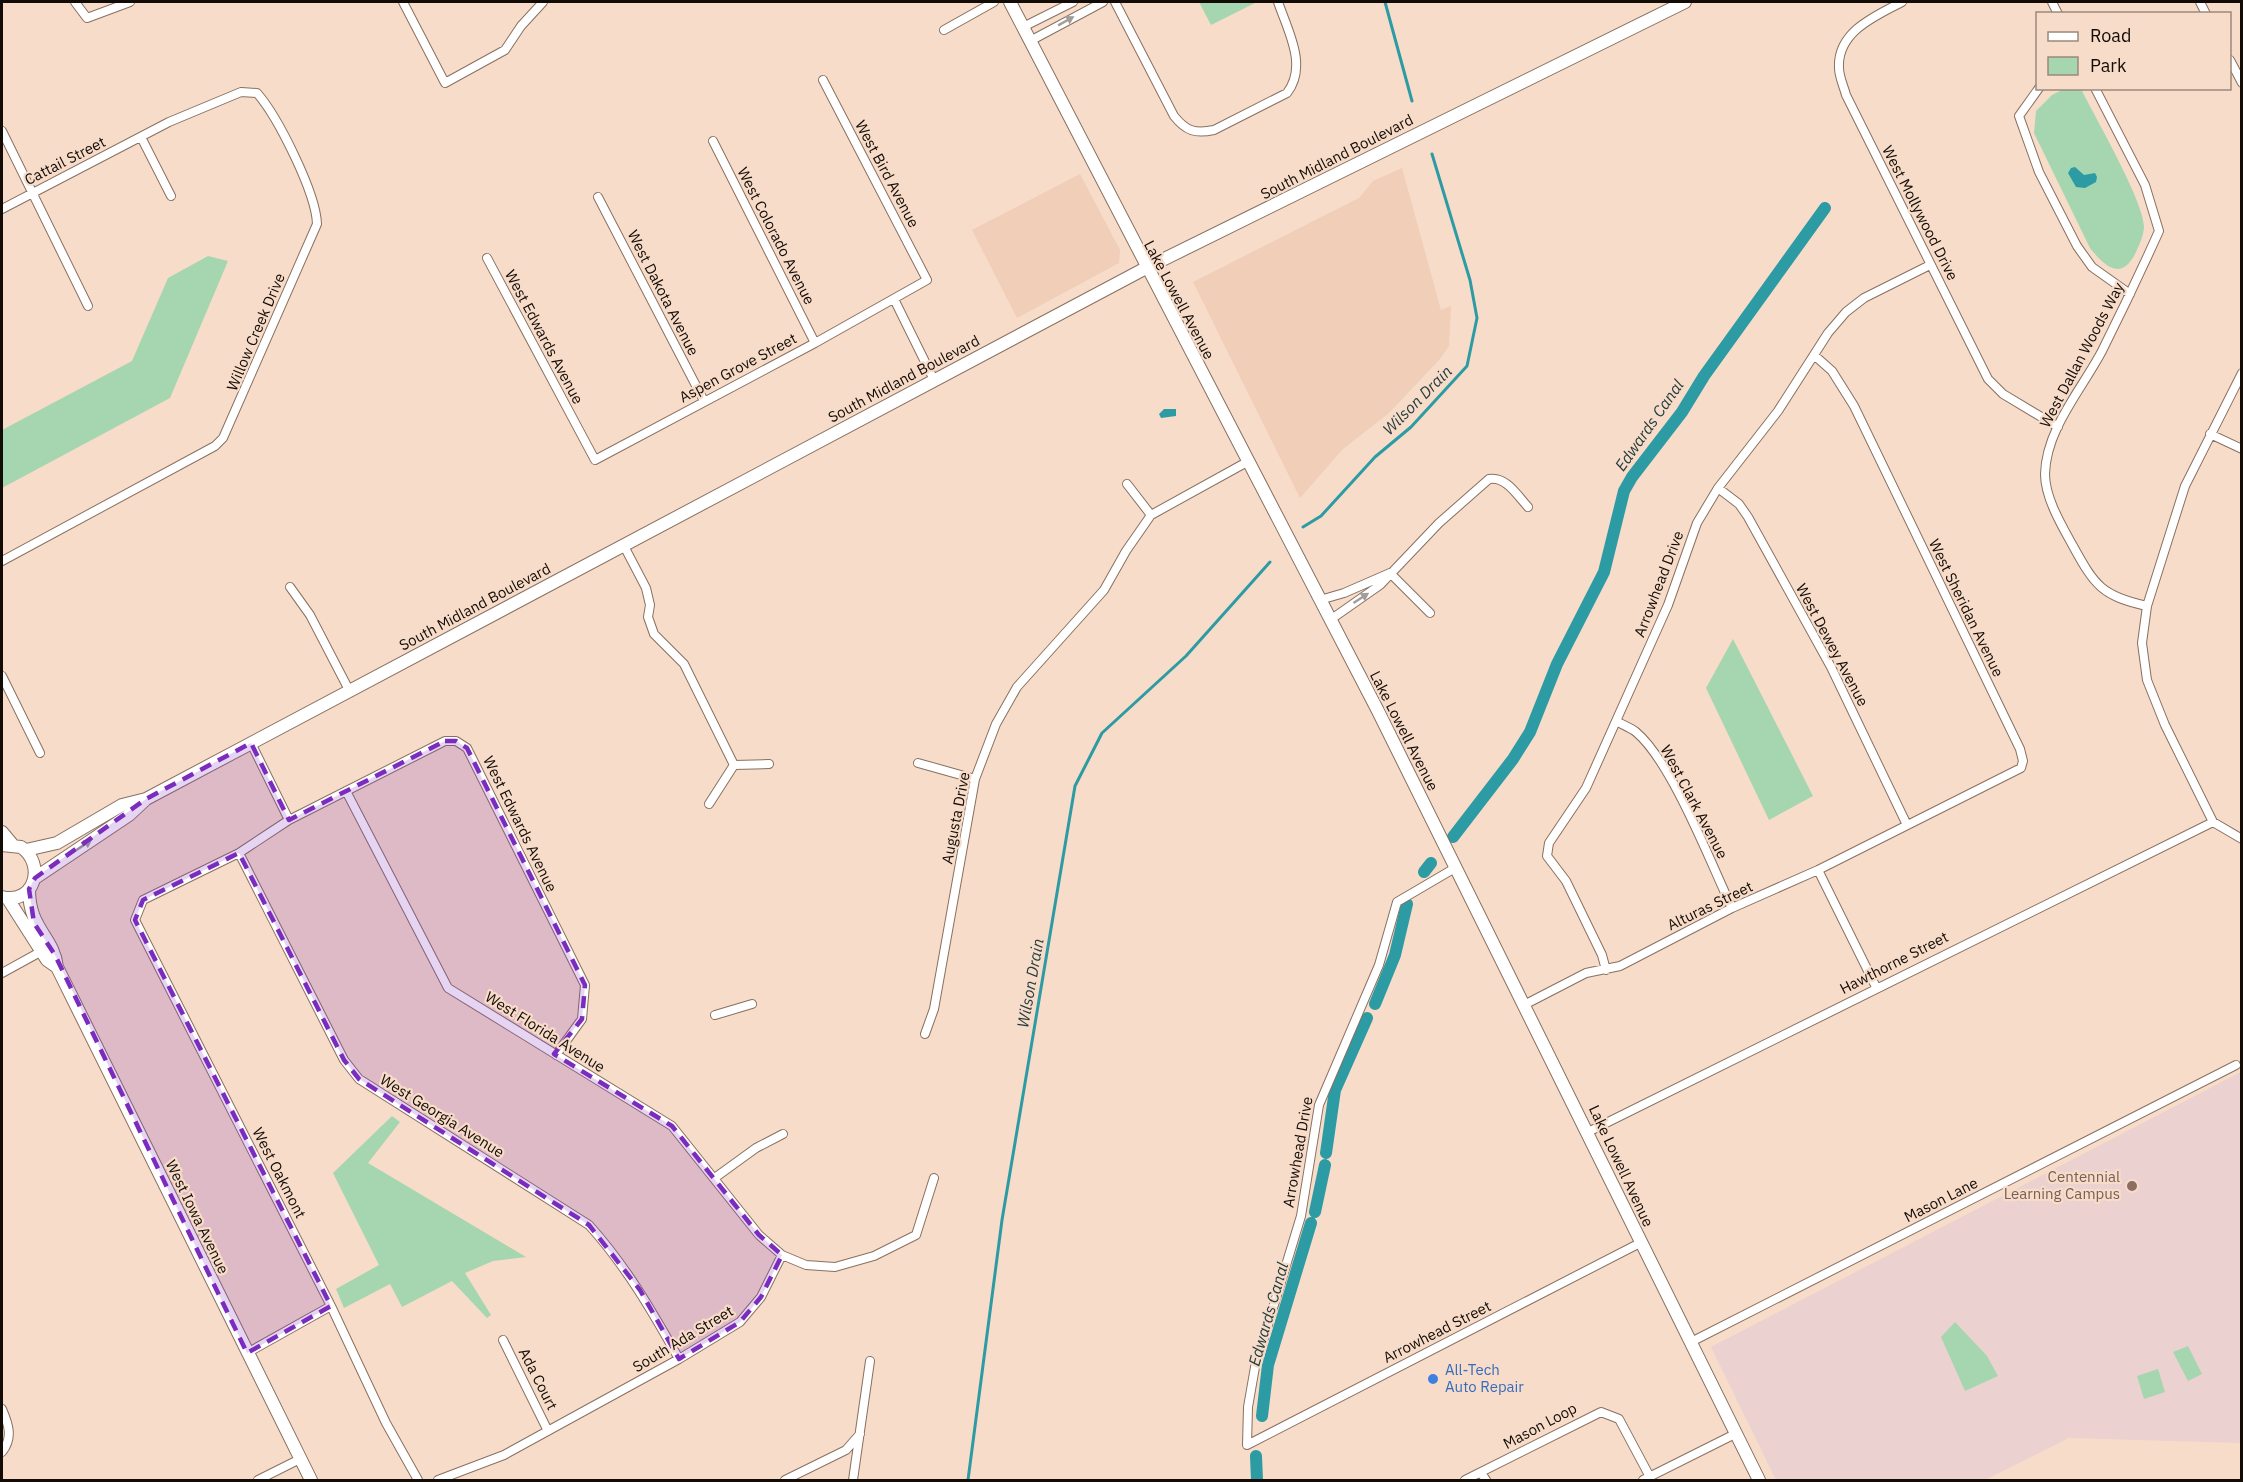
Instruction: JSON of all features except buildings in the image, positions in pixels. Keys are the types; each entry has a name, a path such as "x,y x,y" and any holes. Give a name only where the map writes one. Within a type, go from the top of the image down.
{"main road":[{"name":"Lake Lowell Avenue","path":"1010,2 1320,600 1588,1132 1640,1243 1759,1480"},
{"name":"South Midland Boulevard","path":"26,850 57,843 123,805 146,799 1146,268 1685,2"},
{"name":"South Midland Boulevard","path":"5,898 17,897 32,883 129,816 146,799"},
{"path":"2,832 7,844 26,850"},
{"name":"West Iowa Avenue","path":"26,850 33,859 29,907 34,923 56,955 57,967"},
{"name":"West Iowa Avenue","path":"5,898 42,951 57,967 310,1480"}],"street":[{"path":"75,2 87,18 130,2"},
{"path":"402,2 445,83 505,50 521,26 543,2"},
{"path":"944,30 994,2"},
{"path":"1023,27 1073,2"},
{"path":"1030,41 1103,2"},
{"path":"1114,2 1174,116 1183,127 1193,132 1204,132 1214,130 1287,93 1294,84 1297,62 1278,2"},
{"name":"West Mollywood Drive","path":"1902,2 1867,21 1849,36 1841,50 1839,69 1846,95 1988,378 2002,394 2058,427"},
{"path":"2231,64 2241,83"},
{"name":"West Bird Avenue","path":"823,80 927,280"},
{"path":"2038,90 2019,116 2039,172 2077,246 2092,267 2130,294"},
{"name":"West Dallan Woods Way","path":"2096,90 2145,185 2159,231 2081,390 2058,427 2047,453 2045,477 2066,535 2098,587 2117,599 2147,606"},
{"name":"Willow Creek Drive","path":"2,561 215,446 223,438 317,224 316,209 303,178 266,104 257,93 241,92 169,122"},
{"name":"Cattail Street","path":"2,209 169,122"},
{"path":"2,131 88,306"},
{"path":"141,137 171,196"},
{"name":"West Colorado Avenue","path":"713,141 815,343"},
{"name":"West Dakota Avenue","path":"598,197 704,401"},
{"name":"West Edwards Avenue","path":"487,258 595,460"},
{"name":"Arrowhead Drive","path":"1606,970 1602,955 1566,881 1547,856 1549,843 1586,788 1668,605 1697,523 1718,488 1778,411 1828,333 1846,312 1864,298 1930,265"},
{"name":"Aspen Grove Street","path":"595,460 815,343 927,280"},
{"path":"894,299 934,380"},
{"name":"West Sheridan Avenue","path":"1814,355 1832,371 1842,384 2023,761 2021,768 1907,825"},
{"path":"2241,373 2185,486 2147,606 2142,643 2147,680 2165,725 2213,822 2241,839"},
{"path":"2210,434 2241,449"},
{"name":"Augusta Drive","path":"925,1034 934,1009 975,779 996,724 1017,687 1047,650 1104,590 1126,551 1151,515 1247,462"},
{"path":"1330,620 1380,585 1439,523 1489,479 1496,478 1505,482 1528,507"},
{"path":"1127,484 1151,515"},
{"name":"West Dewey Avenue","path":"1718,488 1739,504 1748,517 1831,667 1907,825"},
{"path":"624,546 646,588 648,617 654,634 684,664 734,765"},
{"path":"1320,600 1344,593 1390,573"},
{"path":"1390,573 1430,613"},
{"path":"290,587 310,615 349,690"},
{"path":"2,676 40,753"},
{"name":"West Clark Avenue","path":"1616,721 1635,731 1650,746 1685,808 1732,908"},
{"name":"West Edwards Avenue","path":"164,889 239,853 289,820 346,791 445,741 456,741 467,748 585,985 582,1019 555,1055"},
{"path":"251,743 289,820"},
{"path":"918,763 975,779"},
{"path":"734,765 769,764"},
{"path":"709,804 734,765"},
{"name":"West Florida Avenue","path":"346,791 448,988 672,1126 716,1178 759,1235 782,1255"},
{"name":"Hawthorne Street","path":"1588,1132 1876,987 2213,822"},
{"name":"Alturas Street","path":"1524,1005 1586,973 1620,966 1732,908 1818,870 1907,825"},
{"name":"West Georgia Avenue","path":"239,853 344,1060 358,1079 589,1225 616,1255 640,1290 679,1359"},
{"name":"Arrowhead Drive","path":"1246,1445 1248,1407 1255,1367 1301,1215 1315,1121 1325,1084 1379,965 1397,902 1455,868"},
{"path":"1818,870 1876,987"},
{"name":"West Oakmont","path":"164,889 142,900 135,920 331,1306 386,1423 418,1480"},
{"path":"2,973 42,951"},
{"path":"715,1015 752,1004"},
{"name":"Mason Lane","path":"1690,1342 2236,1065"},
{"path":"716,1178 756,1148 783,1134"},
{"path":"782,1255 806,1265 835,1267 874,1256 916,1235 934,1178"},
{"name":"Arrowhead Street","path":"1246,1445 1640,1243"},
{"name":"South Ada Street","path":"441,1480 504,1455 679,1359 740,1322 761,1297 782,1255"},
{"path":"247,1353 331,1306"},
{"name":"Ada Court","path":"503,1340 549,1431"},
{"path":"853,1480 870,1361"},
{"path":"2,1409 10,1438 2,1452"},
{"name":"Mason Loop","path":"1465,1480 1484,1477 1601,1412 1619,1419 1646,1479"},
{"path":"785,1480 846,1450 860,1434"},
{"path":"1646,1479 1735,1434"},
{"path":"258,1480 300,1459"}],"highlighted area":[{"path":"445,741 456,741 467,748 585,985 582,1019 554,1054 672,1126 759,1235 782,1255 761,1297 740,1322 679,1359 640,1290 589,1225 359,1079 344,1060 239,853 143,900 135,920 331,1306 247,1353 55,955 34,923 29,889 35,878 146,799 251,743 289,820"}],"shaded area":[{"path":"1402,168 1441,310 1451,306 1449,346 1440,359 1389,413 1343,449 1300,498 1193,282 1359,198 1373,181"},
{"path":"1080,174 1120,250 1119,263 1017,318 972,230"},
{"name":"Centennial Learning Campus","path":"2241,1072 2241,1443 2069,1438 1985,1480 1776,1480 1711,1347"}],"green space":[{"path":"1199,2 1257,2 1211,25"},
{"path":"2062,90 2082,90 2136,198 2142,214 2143,233 2131,261 2120,269 2108,266 2090,248 2034,133 2036,111 2052,95"},
{"path":"208,256 228,261 170,398 2,488 2,430 132,361 168,278"},
{"path":"1733,639 1813,796 1769,820 1706,688"},
{"path":"392,1116 400,1122 368,1163 526,1257 493,1261 465,1273 491,1315 487,1318 452,1281 402,1307 390,1284 344,1308 336,1289 379,1265 333,1173"},
{"path":"1955,1322 1987,1356 1998,1376 1965,1391 1941,1337"},
{"path":"2188,1346 2202,1374 2188,1381 2173,1352"},
{"path":"2158,1369 2165,1392 2144,1399 2137,1376"}],"water":[{"path":"2075,167 2084,175 2095,173 2096,182 2085,188 2076,187 2068,173 2071,168"},
{"path":"1164,409 1176,409 1176,416 1161,418 1159,414"}],"waterway":[{"name":"Wilson Drain","path":"1385,2 1412,101"},
{"name":"Wilson Drain","path":"1303,527 1321,516 1375,457 1411,427 1467,366 1477,318 1470,280 1432,154"},
{"name":"Edwards Canal","path":"1453,837 1513,759 1530,732 1557,664 1604,572 1624,491 1632,477 1682,412 1704,376 1825,208"},
{"name":"Wilson Drain","path":"968,1480 1002,1220 1075,786 1102,733 1186,656 1270,562"},
{"name":"Edwards Canal","path":"1424,872 1431,863"},
{"name":"Edwards Canal","path":"1375,1004 1395,955 1407,904"},
{"name":"Edwards Canal","path":"1326,1153 1335,1090 1367,1018"},
{"name":"Edwards Canal","path":"1315,1212 1325,1165"},
{"name":"Edwards Canal","path":"1262,1416 1268,1365 1311,1223"},
{"name":"Edwards Canal","path":"1256,1456 1257,1480"}],"place":[{"name":"Centennial Learning Campus","path":"2132,1186"},
{"name":"All-Tech Auto Repair","path":"1433,1379"}]}
